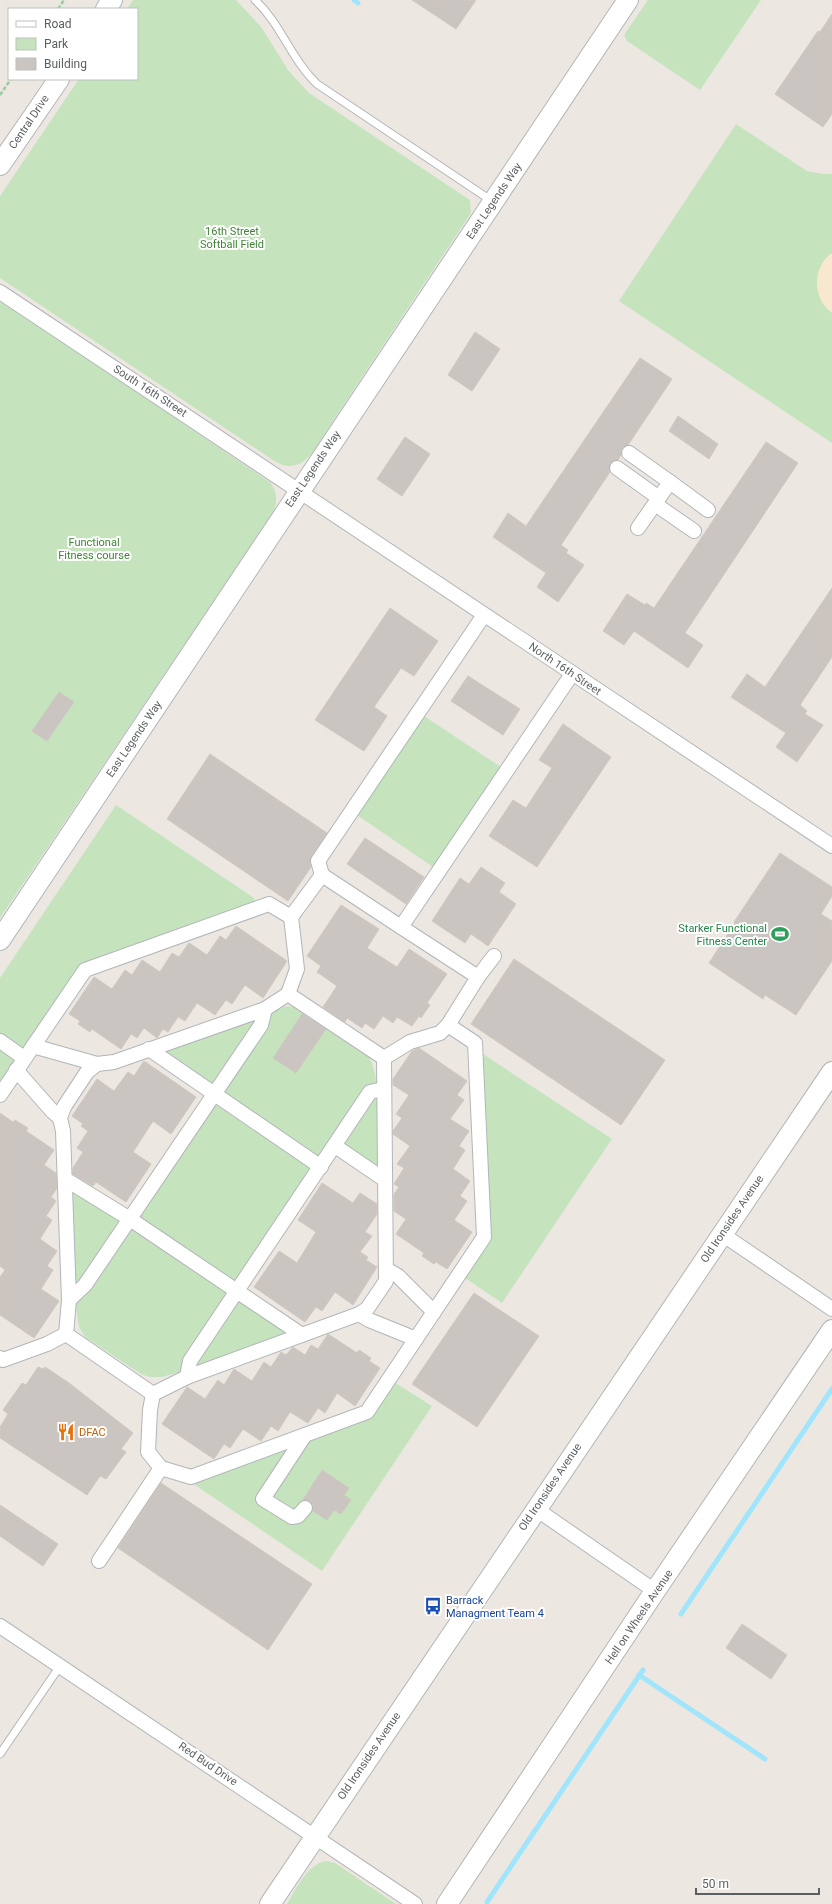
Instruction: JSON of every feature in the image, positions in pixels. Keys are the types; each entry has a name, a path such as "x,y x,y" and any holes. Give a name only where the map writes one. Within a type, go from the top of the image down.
{"street":[{"name":"East Legends Way","path":"0,940 299,490 494,202 628,0"},
{"name":"Central Drive","path":"0,165 58,80"},
{"name":"South 16th Street","path":"0,292 299,490"},
{"path":"629,453 708,510"},
{"path":"617,468 694,531"},
{"path":"638,528 670,482"},
{"name":"North 16th Street","path":"299,490 382,548 832,846"},
{"path":"478,977 322,875 318,862 348,814 484,615"},
{"path":"401,926 572,674"},
{"path":"33,1046 97,1064 114,1062 265,1009 288,994 297,969 292,917 322,875"},
{"path":"0,1095 85,970 269,904 292,917"},
{"path":"384,1058 410,1042 440,1033 448,1025 478,977 494,956"},
{"path":"288,994 384,1058"},
{"path":"68,1300 85,1285 130,1219 261,1025 265,1009"},
{"path":"153,1394 150,1410 148,1452 161,1468 191,1477 367,1412 484,1237 475,1043 448,1025"},
{"path":"0,1042 24,1058"},
{"path":"149,1049 321,1167"},
{"path":"153,1394 187,1377 359,1314 367,1309 386,1281 383,1089 384,1058"},
{"path":"66,1334 68,1300 65,1179 63,1131 60,1118 64,1107 75,1089 87,1072 97,1064"},
{"path":"16,1070 60,1118"},
{"name":"Old Ironsides Avenue","path":"270,1904 832,1072"},
{"path":"187,1377 190,1361 370,1092 383,1089"},
{"path":"335,1146 384,1180"},
{"path":"65,1179 130,1219 302,1335"},
{"path":"722,1234 832,1309"},
{"path":"386,1269 398,1276 434,1312"},
{"path":"359,1314 369,1320 416,1339"},
{"name":"Hell on Wheels Avenue","path":"447,1904 655,1591 832,1330"},
{"path":"1,1361 47,1344 66,1334"},
{"path":"66,1334 153,1394"},
{"path":"304,1508 298,1516 292,1517 263,1499 305,1435"},
{"path":"99,1561 161,1468"},
{"path":"536,1509 655,1591"},
{"name":"Red Bud Drive","path":"0,1626 416,1904"}],"lane":[{"path":"254,0 277,27 305,73 317,84 494,202"},
{"path":"0,1754 60,1666"}],"path":[{"path":"0,95 10,80"}],"green space":[{"name":"16th Street Softball Field","path":"133,0 236,0 262,28 288,70 309,93 470,200 471,213 317,446 301,463 286,466 276,462 0,278 0,196 78,80 138,80 138,8 128,8"},
{"path":"648,0 761,0 700,90 627,41 624,35"},
{"path":"736,124 807,171 832,174 832,443 619,301"},
{"name":"Functional Fitness course","path":"0,300 271,483 275,490 276,501 273,513 0,918"},
{"path":"424,716 501,767 436,866 433,867 357,815"},
{"path":"116,805 254,898 255,902 78,968 0,1084 0,978"},
{"path":"288,1006 299,1008 367,1054 372,1064 378,1091 379,1166 378,1168 332,1139 229,1291 287,1332 285,1335 198,1367 162,1377 150,1377 141,1374 85,1337 79,1327 72,1283 72,1189 130,1226 220,1092 161,1053 251,1017"},
{"path":"483,1054 612,1139 502,1303 465,1278 488,1241"},
{"path":"394,1382 432,1406 322,1571 195,1485 195,1481 372,1415"},
{"path":"326,1861 335,1863 396,1904 287,1904 298,1884 308,1872 319,1863"}],"sand":[{"path":"832,253 832,313 825,307 821,300 817,283 821,266 825,259"}],"building":[{"path":"412,0 476,0 456,29"},
{"path":"832,14 832,114 823,127 775,94 818,31 820,32"},
{"path":"475,332 500,349 472,391 448,375"},
{"path":"640,358 672,379 628,445 622,448 621,455 618,460 610,463 610,472 561,545 568,550 566,553 584,565 558,602 537,587 546,573 493,537 508,513 526,526"},
{"path":"678,416 718,444 709,459 669,431"},
{"path":"405,437 430,454 402,496 377,479"},
{"path":"766,442 798,463 685,633 703,645 688,668 634,631 624,645 603,631 627,594 645,605 646,603 654,608"},
{"path":"832,588 832,657 800,705 807,711 805,714 823,725 797,762 776,747 786,733 731,697 747,674 765,687"},
{"path":"390,608 438,641 414,676 401,668 374,707 387,716 364,751 315,720"},
{"path":"468,676 520,709 503,735 451,701"},
{"path":"59,692 74,702 47,741 32,731"},
{"path":"563,724 611,757 537,867 489,836 513,800 526,808 552,768 539,760"},
{"path":"210,754 327,833 311,857 311,867 288,901 167,819"},
{"path":"365,838 424,877 406,904 347,864"},
{"name":"Starker Functional Fitness Center","path":"780,853 832,887 832,896 821,914 832,921 832,961 796,1015 765,995 763,999 709,963 735,923 734,922"},
{"path":"481,867 505,883 499,892 516,904 488,946 471,934 465,943 432,921 460,878 469,884"},
{"path":"341,905 379,929 367,948 397,967 409,949 447,974 427,1003 430,1005 421,1018 419,1016 412,1026 397,1017 393,1023 383,1016 374,1029 365,1023 362,1028 347,1018 345,1022 323,1007 337,986 317,972 321,966 307,956"},
{"path":"236,926 287,961 263,998 245,985 232,1004 226,1000 215,1015 197,1003 185,1021 178,1017 168,1032 163,1029 157,1038 144,1028 137,1038 131,1034 121,1049 92,1029 90,1032 78,1024 80,1021 69,1014 94,977 112,989 125,970 132,975 142,960 160,972 172,953 179,957 189,943 207,955 220,936 226,940"},
{"path":"514,959 665,1060 621,1125 471,1024"},
{"path":"302,1014 326,1029 296,1073 273,1058"},
{"path":"419,1048 467,1081 457,1095 464,1100 450,1119 469,1131 459,1146 465,1150 453,1169 470,1181 460,1196 467,1201 454,1220 472,1232 447,1269 436,1262 434,1264 422,1256 424,1253 396,1234 406,1219 394,1211 394,1194 399,1187 394,1184 404,1168 397,1164 410,1146 393,1134 393,1131 402,1118 396,1114 409,1095 393,1085 393,1079 412,1051"},
{"path":"144,1061 196,1097 171,1134 153,1121 133,1152 151,1164 126,1202 96,1182 93,1186 73,1174 73,1168 83,1152 77,1148 88,1131 81,1126 83,1124 72,1116 97,1079 114,1091 128,1072 134,1076"},
{"path":"0,1113 13,1122 15,1120 28,1128 26,1131 54,1150 44,1165 56,1173 57,1188 51,1197 56,1201 46,1216 52,1220 40,1239 57,1251 47,1266 53,1270 41,1289 59,1301 34,1338 0,1315 0,1277 5,1270 0,1266"},
{"path":"322,1183 353,1203 360,1193 377,1204 377,1214 365,1232 372,1236 360,1252 368,1257 366,1260 377,1267 353,1305 335,1292 322,1311 316,1307 305,1322 254,1287 279,1251 297,1263 316,1232 298,1220"},
{"path":"474,1293 539,1336 477,1427 412,1384"},
{"path":"328,1334 357,1353 359,1350 371,1358 369,1361 380,1368 355,1406 337,1393 325,1413 318,1408 308,1423 290,1412 278,1431 271,1426 261,1441 243,1429 230,1448 224,1444 214,1459 162,1424 187,1387 205,1399 218,1380 224,1385 234,1369 252,1381 264,1362 271,1367 281,1352 286,1355 293,1347 305,1355 311,1345 318,1349"},
{"name":"DFAC","path":"38,1367 43,1369 45,1367 69,1383 133,1433 121,1449 126,1452 106,1479 100,1476 87,1495 0,1438 0,1427 8,1414 3,1410 22,1383 26,1385"},
{"path":"322,1470 349,1488 344,1495 351,1500 341,1514 334,1510 327,1520 313,1511 313,1506 310,1501 303,1500"},
{"path":"161,1483 312,1584 268,1650 118,1548"},
{"path":"0,1505 58,1544 43,1566 0,1536"},
{"path":"742,1624 787,1655 771,1679 726,1648"}],"waterway":[{"path":"354,0 358,3"},
{"path":"681,1614 832,1389"},
{"path":"487,1902 643,1670"},
{"path":"639,1675 765,1759"}],"place":[{"name":"Starker Functional Fitness Center","path":"780,934"},
{"name":"DFAC","path":"66,1432"},
{"name":"Barrack Managment Team 4","path":"433,1606"}]}
